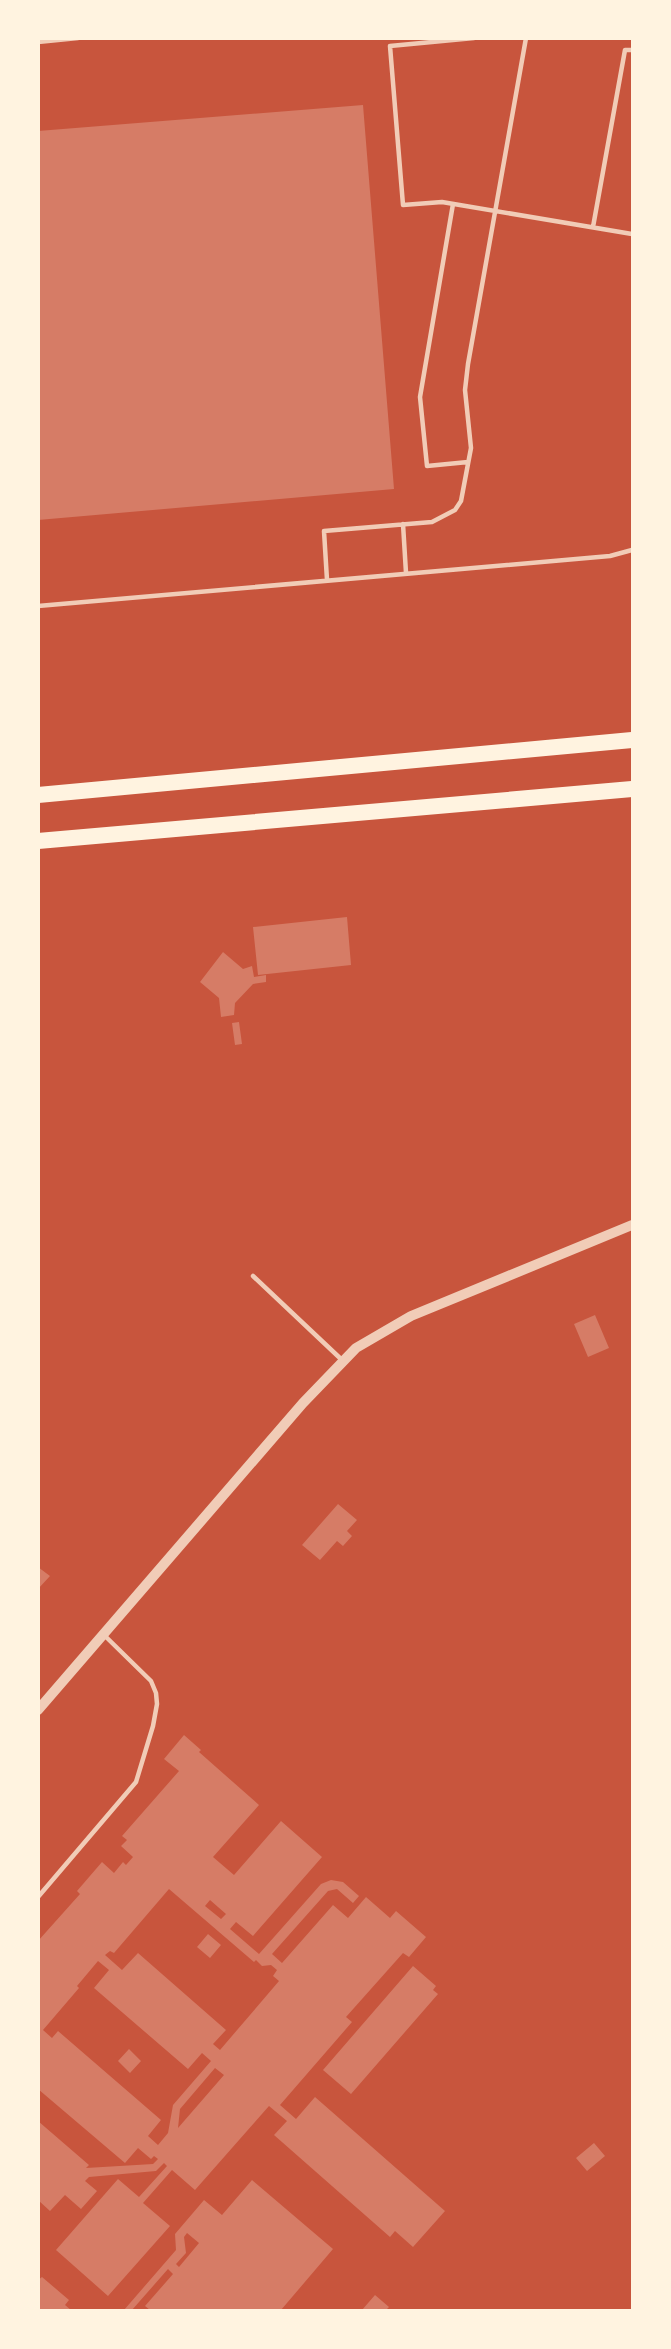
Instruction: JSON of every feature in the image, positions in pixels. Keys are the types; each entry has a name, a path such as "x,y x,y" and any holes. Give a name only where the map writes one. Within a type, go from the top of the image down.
{"highway":[{"path":"38,795 632,740"},
{"path":"38,841 632,789"}],"street":[{"path":"38,1710 303,1403 356,1348 411,1315 632,1225"}],"lane":[{"path":"38,42 78,38"},
{"path":"474,38 390,46 402,205 442,202 632,234"},
{"path":"327,580 324,531 432,522 455,510 461,501 471,448 465,390 526,38"},
{"path":"593,227 625,50 632,50"},
{"path":"453,204 420,397 426,466 469,462"},
{"path":"403,524 406,573"},
{"path":"38,606 610,556 632,550"},
{"path":"253,1276 343,1361"},
{"path":"38,1896 136,1782 153,1727 157,1704 151,1681 104,1634"}],"building":[{"path":"363,105 394,489 38,520 38,131"},
{"path":"347,917 351,965 258,975 253,927"},
{"path":"223,952 243,969 252,966 254,977 266,975 266,982 253,984 235,1003 234,1015 221,1017 219,998 200,982"},
{"path":"239,1022 242,1044 235,1045 232,1023"},
{"path":"595,1315 609,1348 588,1357 574,1324"},
{"path":"338,1504 357,1520 347,1531 352,1536 343,1546 337,1541 320,1560 302,1545"},
{"path":"38,1567 50,1576 38,1589"},
{"path":"184,1735 201,1750 199,1752 259,1805 213,1857 234,1875 281,1821 322,1857 253,1936 236,1922 230,1929 259,1954 321,1884 331,1880 343,1882 359,1896 353,1903 337,1889 328,1891 272,1954 282,1963 333,1905 348,1918 366,1897 390,1918 396,1911 426,1937 409,1957 403,1953 346,2017 352,2022 280,2105 296,2119 315,2097 445,2211 413,2247 395,2231 390,2237 274,2135 287,2121 269,2106 195,2190 172,2170 143,2203 170,2226 108,2296 56,2250 118,2179 139,2197 167,2166 164,2163 156,2171 89,2177 85,2181 97,2191 81,2209 65,2195 50,2211 38,2200 38,2121 89,2165 86,2168 153,2164 158,2159 154,2156 151,2159 138,2148 125,2163 38,2089 38,1941 80,1894 77,1891 102,1862 114,1873 123,1862 126,1865 133,1857 121,1846 127,1840 122,1836 179,1771 164,1759","holes":["169,1889 254,1962 256,1960 262,1966 271,1965 277,1970 273,1976 279,1981 220,2050 213,2044 226,2030 138,1953 122,1970 105,1955 110,1951 114,1953","210,1900 226,1914 221,1919 205,1906","98,1961 109,1970 94,1988 188,2069 202,2053 211,2061 173,2105 168,2133 158,2145 148,2136 161,2120 58,2031 52,2038 43,2030 79,1988 77,1986","215,2068 224,2075 178,2128 180,2109"]},
{"path":"208,1934 221,1945 210,1958 197,1947"},
{"path":"413,1966 436,1986 433,1990 438,1994 351,2094 323,2070"},
{"path":"129,2049 141,2061 130,2073 118,2061"},
{"path":"594,2143 605,2156 587,2171 576,2158"},
{"path":"252,2180 333,2249 281,2310 150,2310 145,2306 173,2274 168,2269 132,2310 124,2310 176,2250 175,2234 204,2200 222,2215","holes":["187,2233 199,2243 179,2267 176,2264 186,2253 184,2237"]},
{"path":"42,2277 69,2300 65,2305 71,2310 38,2310 38,2280"},
{"path":"375,2295 389,2307 386,2310 362,2310"}]}
